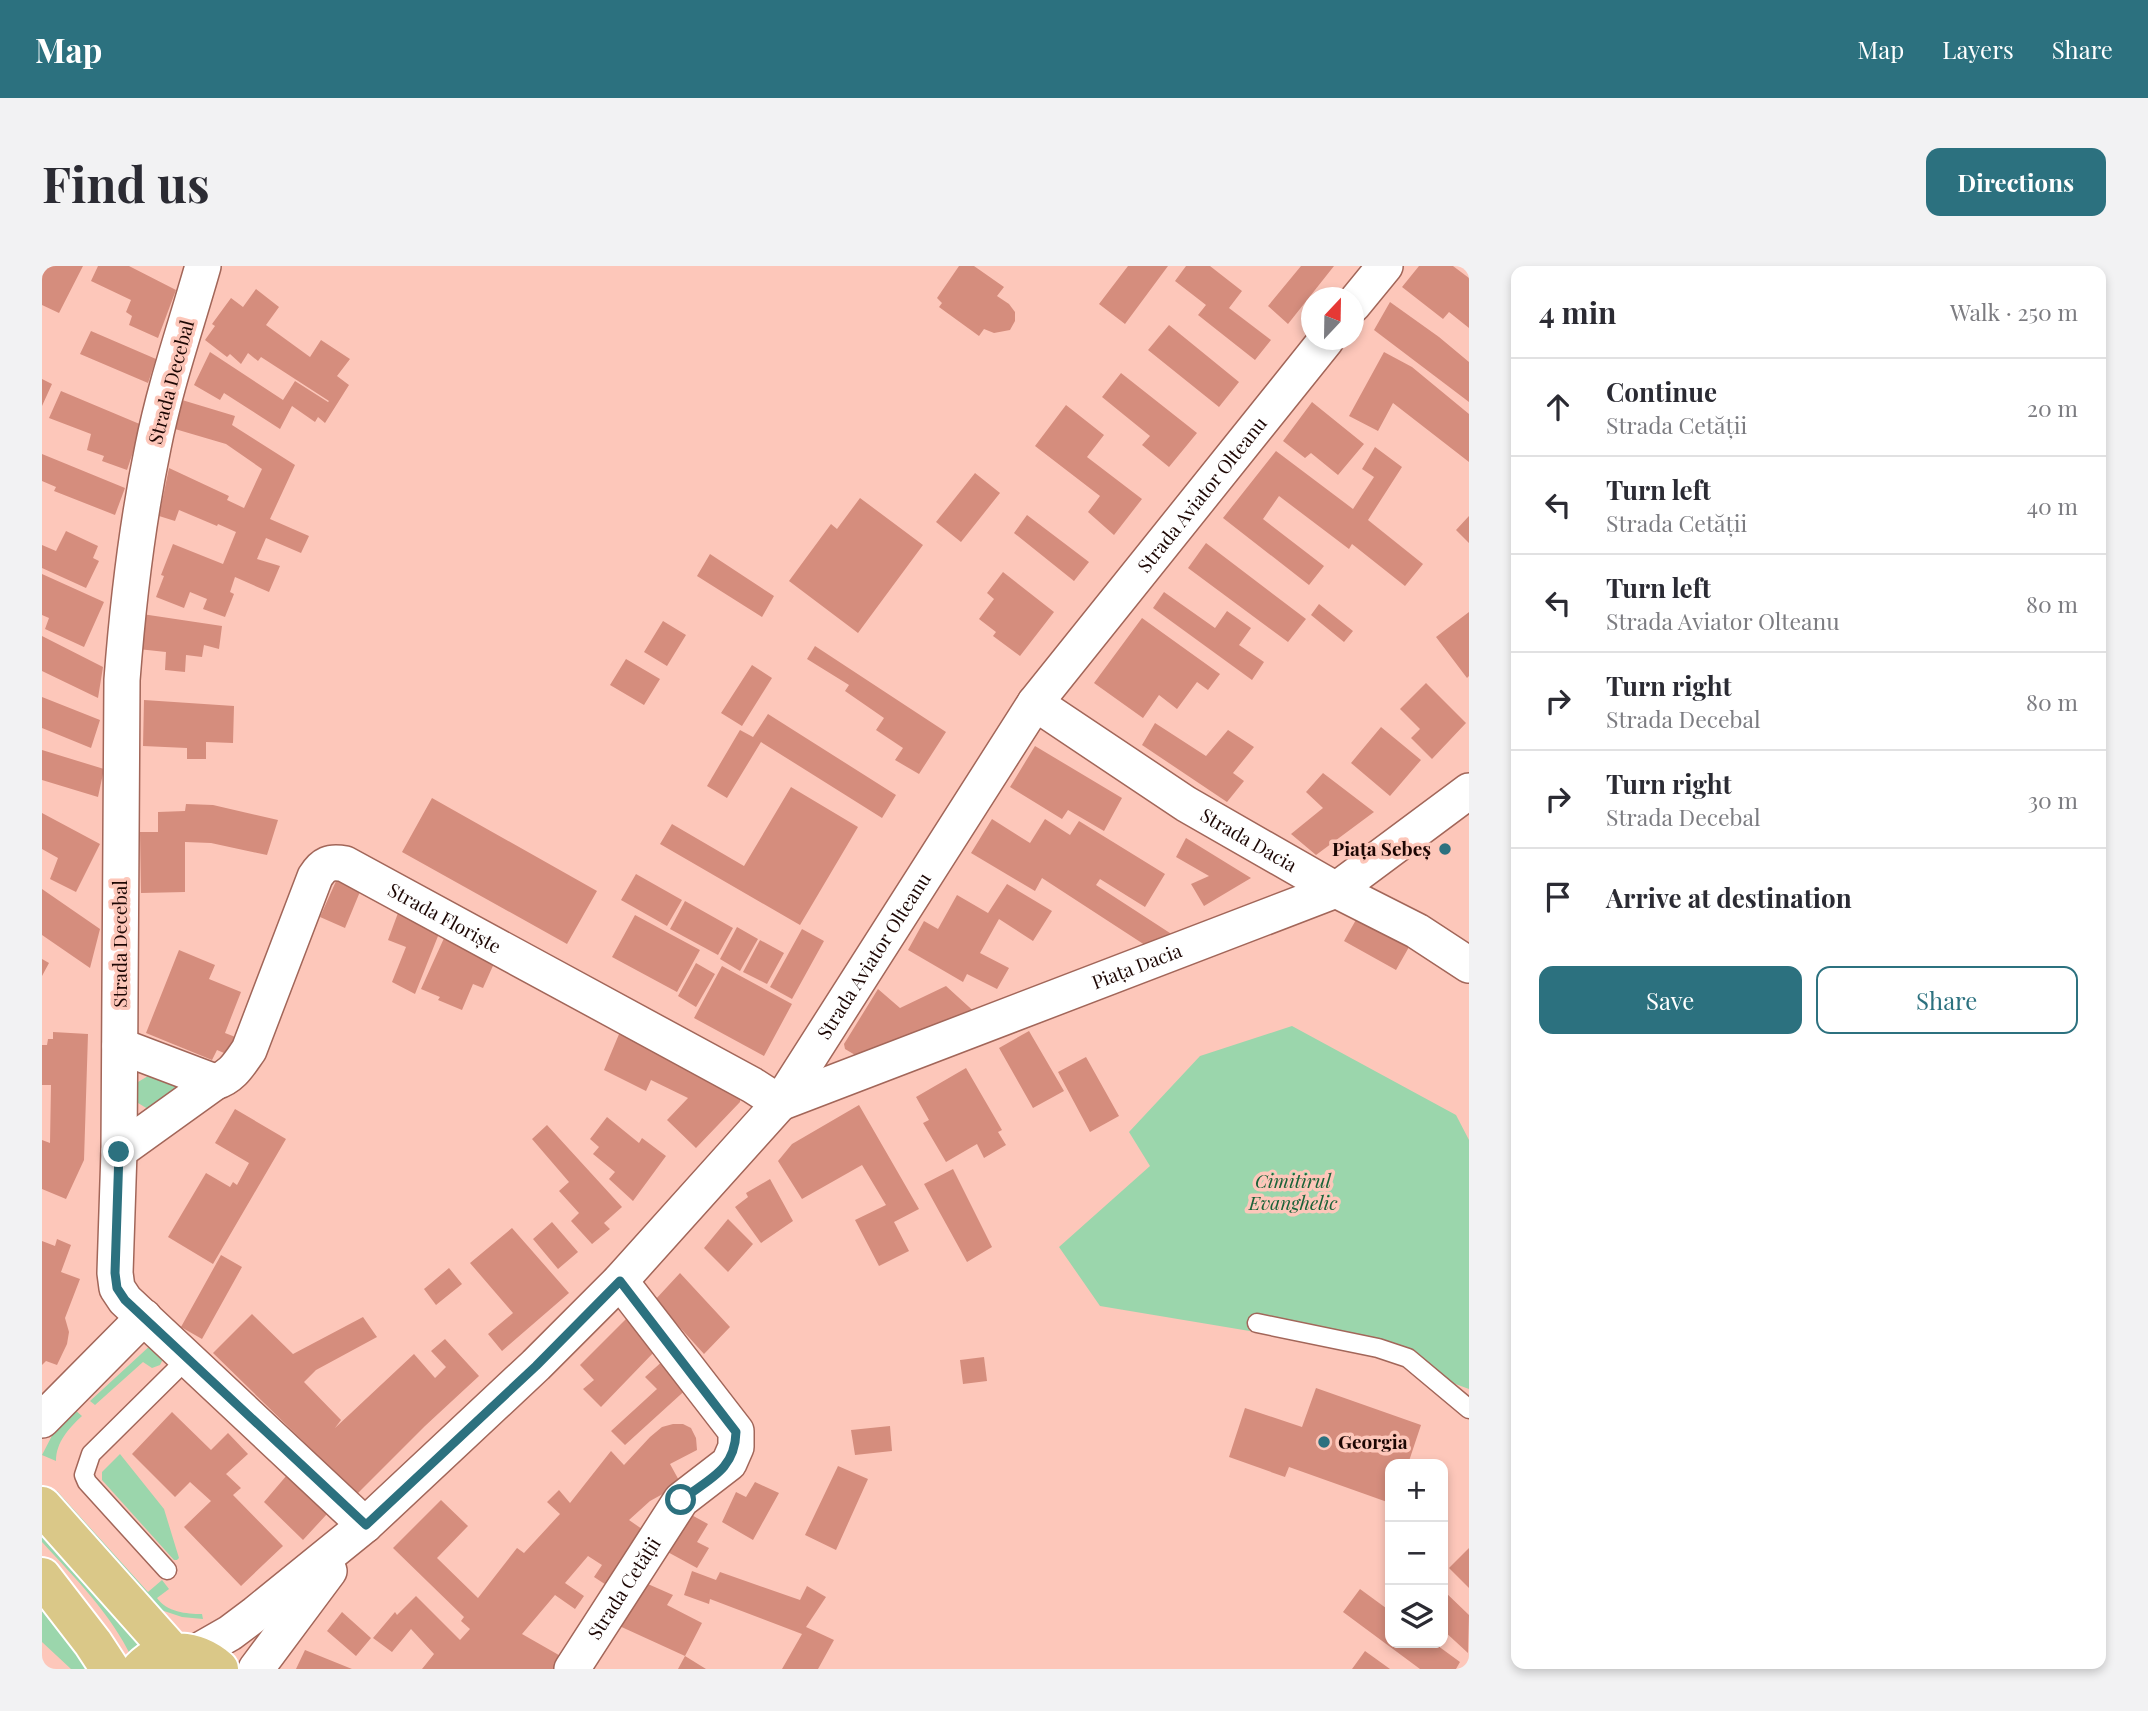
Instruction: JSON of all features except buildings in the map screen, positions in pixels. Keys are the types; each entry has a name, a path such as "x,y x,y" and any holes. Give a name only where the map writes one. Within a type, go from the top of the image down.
{"main road":[{"path":"42,1506 182,1661"},
{"path":"42,1577 110,1669"}],"street":[{"name":"Strada Decebal","path":"203,266 153,444 136,540 125,635 119,1152 115,1273 117,1288 125,1300 366,1525"},
{"path":"1364,292 1385,266"},
{"name":"Strada Aviator Olteanu","path":"182,1661 230,1633 366,1525 536,1366 620,1281 780,1103 1035,703 1318,350"},
{"name":"Strada Dacia","path":"1035,703 1186,804 1336,890 1417,931 1469,965"},
{"name":"Piața Dacia","path":"780,1103 1336,890 1469,790"},
{"name":"Strada Floriște","path":"119,1152 215,1082 225,1079 236,1070 248,1049 315,877 321,868 336,862 345,864 729,1072 780,1103"},
{"path":"120,1046 215,1082"},
{"name":"Strada Cetății","path":"572,1669 681,1500 729,1463 736,1447 736,1432 620,1281"},
{"path":"42,1420 144,1317"},
{"name":"Strada Aviator Olteanu","path":"256,1669 366,1525"}],"lane":[{"path":"1257,1323 1378,1348 1408,1359 1469,1409"},
{"path":"167,1570 87,1482 84,1475 91,1454 188,1358"}],"green space":[{"name":"Cimitirul Evanghelic","path":"1292,1026 1456,1115 1469,1140 1469,1389 1363,1350 1100,1306 1059,1247 1150,1166 1129,1132 1200,1056"},
{"path":"148,1076 179,1086 148,1109 138,1103 135,1087"},
{"path":"153,1343 164,1357 160,1365 152,1368 143,1362 95,1405 90,1401"},
{"path":"75,1410 82,1416 61,1442 56,1461 42,1455 57,1426"},
{"path":"120,1454 164,1509 179,1558 177,1560 174,1560 102,1480 102,1472"},
{"path":"57,1491 148,1592 162,1580 169,1589 157,1598 161,1603 177,1611 202,1614 203,1619 182,1617 158,1609 52,1495"},
{"path":"42,1532 148,1646 132,1658 103,1611 42,1542"},
{"path":"42,1611 86,1669 71,1669 42,1642"}],"place":[{"name":"Piața Sebeș","path":"1445,849"},
{"name":"Georgia","path":"1324,1442"}],"route":[{"path":"119,1152 115,1273 117,1288 125,1300 366,1525 536,1366 620,1281 736,1432 736,1447 729,1463 681,1500"}]}
